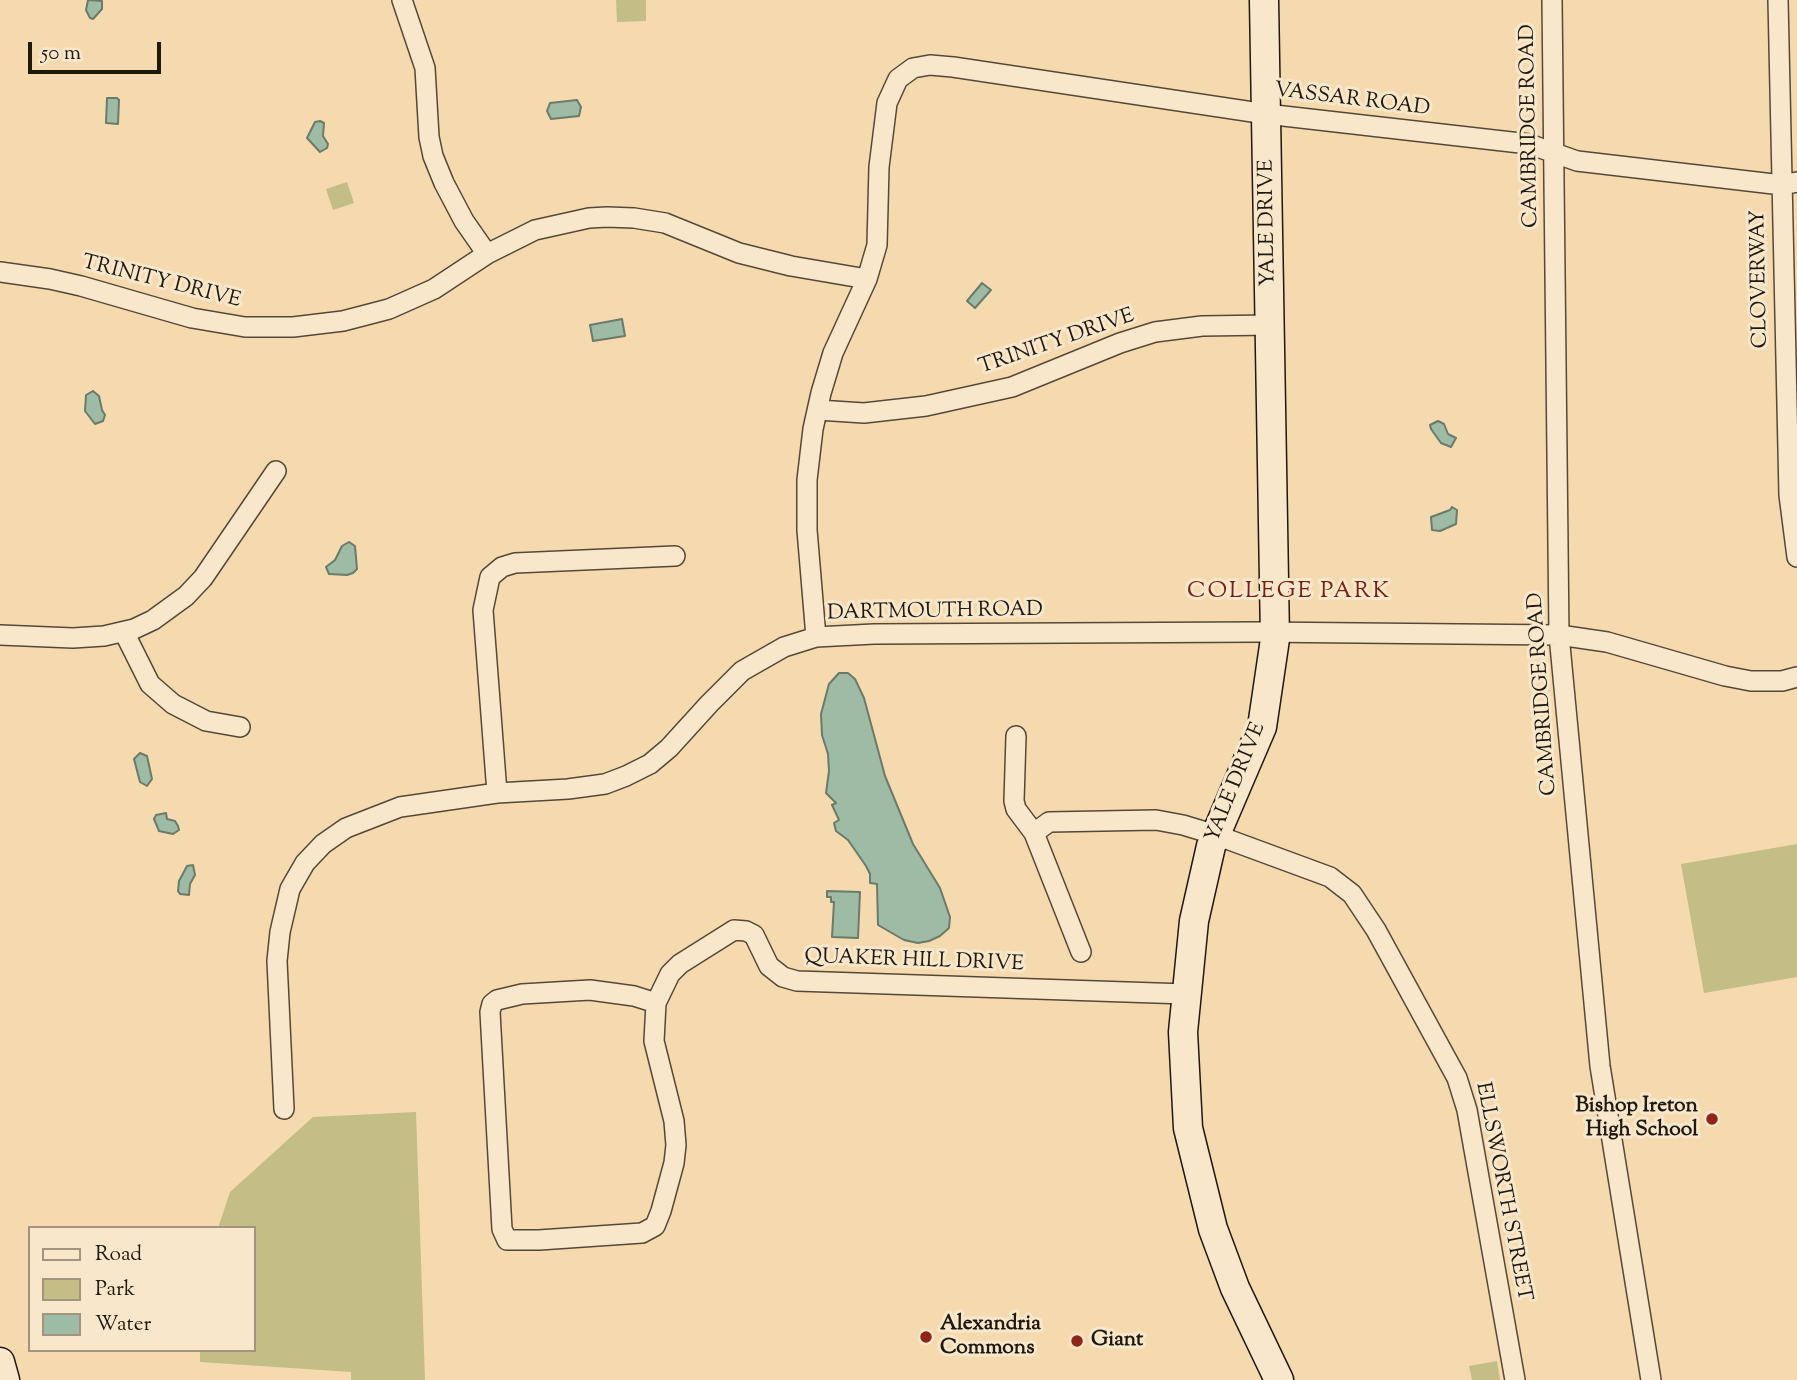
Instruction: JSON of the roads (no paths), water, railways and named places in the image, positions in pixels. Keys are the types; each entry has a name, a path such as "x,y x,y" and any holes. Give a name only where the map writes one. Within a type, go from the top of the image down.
{"street":[{"path":"402,0 425,68 429,137 433,156 464,221 486,254"},
{"name":"YALE DRIVE","path":"1264,0 1275,632 1262,727 1211,846 1194,921 1183,1032 1188,1128 1213,1229 1235,1288 1279,1380"},
{"name":"CAMBRIDGE ROAD","path":"1552,0 1559,635 1600,1066 1651,1380"},
{"name":"CLOVERWAY","path":"1778,0 1789,183 1792,421 1788,495 1797,557"},
{"name":"VASSAR ROAD","path":"867,279 879,233 879,167 887,103 898,79 913,68 923,66 953,68 1266,114 1529,144 1577,161 1789,183"},
{"name":"TRINITY DRIVE","path":"0,272 71,284 192,318 245,327 293,327 343,321 389,309 434,289 486,254 535,230 589,218 634,218 665,223 739,253 791,266 867,279"},
{"path":"816,637 807,530 807,480 821,393 839,337 867,279"},
{"name":"TRINITY DRIVE","path":"818,410 864,413 926,406 1012,387 1120,343 1155,332 1202,326 1271,324"},
{"path":"0,635 73,638 104,636 124,632 153,620 186,596 203,579 276,471"},
{"path":"497,793 484,610 490,577 514,563 675,556"},
{"path":"124,632 150,684 173,704 206,721 240,727"},
{"name":"DARTMOUTH ROAD","path":"284,1109 278,961 284,907 290,889 305,863 323,844 346,828 400,807 497,793 606,784 626,776 650,764 670,748 742,671 784,647 816,637 867,634 1275,632 1559,635 1607,642 1738,679 1772,681 1797,677"},
{"path":"1016,736 1016,809 1034,833 1081,952"},
{"name":"ELLSWORTH STREET","path":"1034,833 1049,822 1156,820 1216,835 1330,877 1352,894 1376,930 1457,1078 1467,1110 1515,1380"},
{"name":"QUAKER HILL DRIVE","path":"656,1003 634,996 590,990 522,994 497,1000 492,1004 490,1012 502,1229 508,1240 642,1233 655,1226 674,1163 676,1145 674,1121 654,1041 656,1003 670,974 680,964 734,930 754,935 769,966 783,977 797,981 1186,994"},
{"path":"0,1362 5,1380"}],"water":[{"path":"88,0 102,1 102,9 93,19 86,10"},
{"path":"107,98 119,100 118,124 106,123"},
{"path":"577,100 581,107 579,116 551,119 547,111 550,103"},
{"path":"315,122 324,123 323,136 328,144 327,148 320,152 307,138"},
{"path":"982,283 991,290 975,308 967,301"},
{"path":"622,319 625,336 593,341 590,325"},
{"path":"93,391 99,396 105,415 103,421 95,424 85,411 86,395"},
{"path":"1438,421 1444,424 1448,434 1456,438 1451,447 1441,443 1431,429 1430,425"},
{"path":"1452,507 1457,510 1456,524 1440,531 1432,530 1431,517"},
{"path":"349,542 355,546 357,569 347,575 329,574 326,567 335,560 342,546"},
{"path":"839,673 848,673 855,679 864,698 885,776 913,844 940,888 950,917 949,928 929,941 918,943 904,940 878,925 877,884 870,883 866,866 848,840 836,831 834,823 839,820 832,805 836,803 826,793 828,754 822,735 821,714 829,684"},
{"path":"140,753 147,756 152,779 147,786 140,782 134,759"},
{"path":"166,813 167,819 175,821 178,826 179,830 173,834 159,831 154,819 156,815"},
{"path":"193,865 195,875 190,884 189,895 180,894 179,881 187,866"},
{"path":"827,891 860,892 858,938 832,937 834,902 831,902 831,897 827,897"}],"place":[{"name":"Bishop Ireton High School","path":"1712,1119"},
{"name":"Alexandria Commons","path":"926,1337"},
{"name":"Giant","path":"1077,1341"}],"district":[{"name":"COLLEGE PARK","path":"1289,593"}]}
